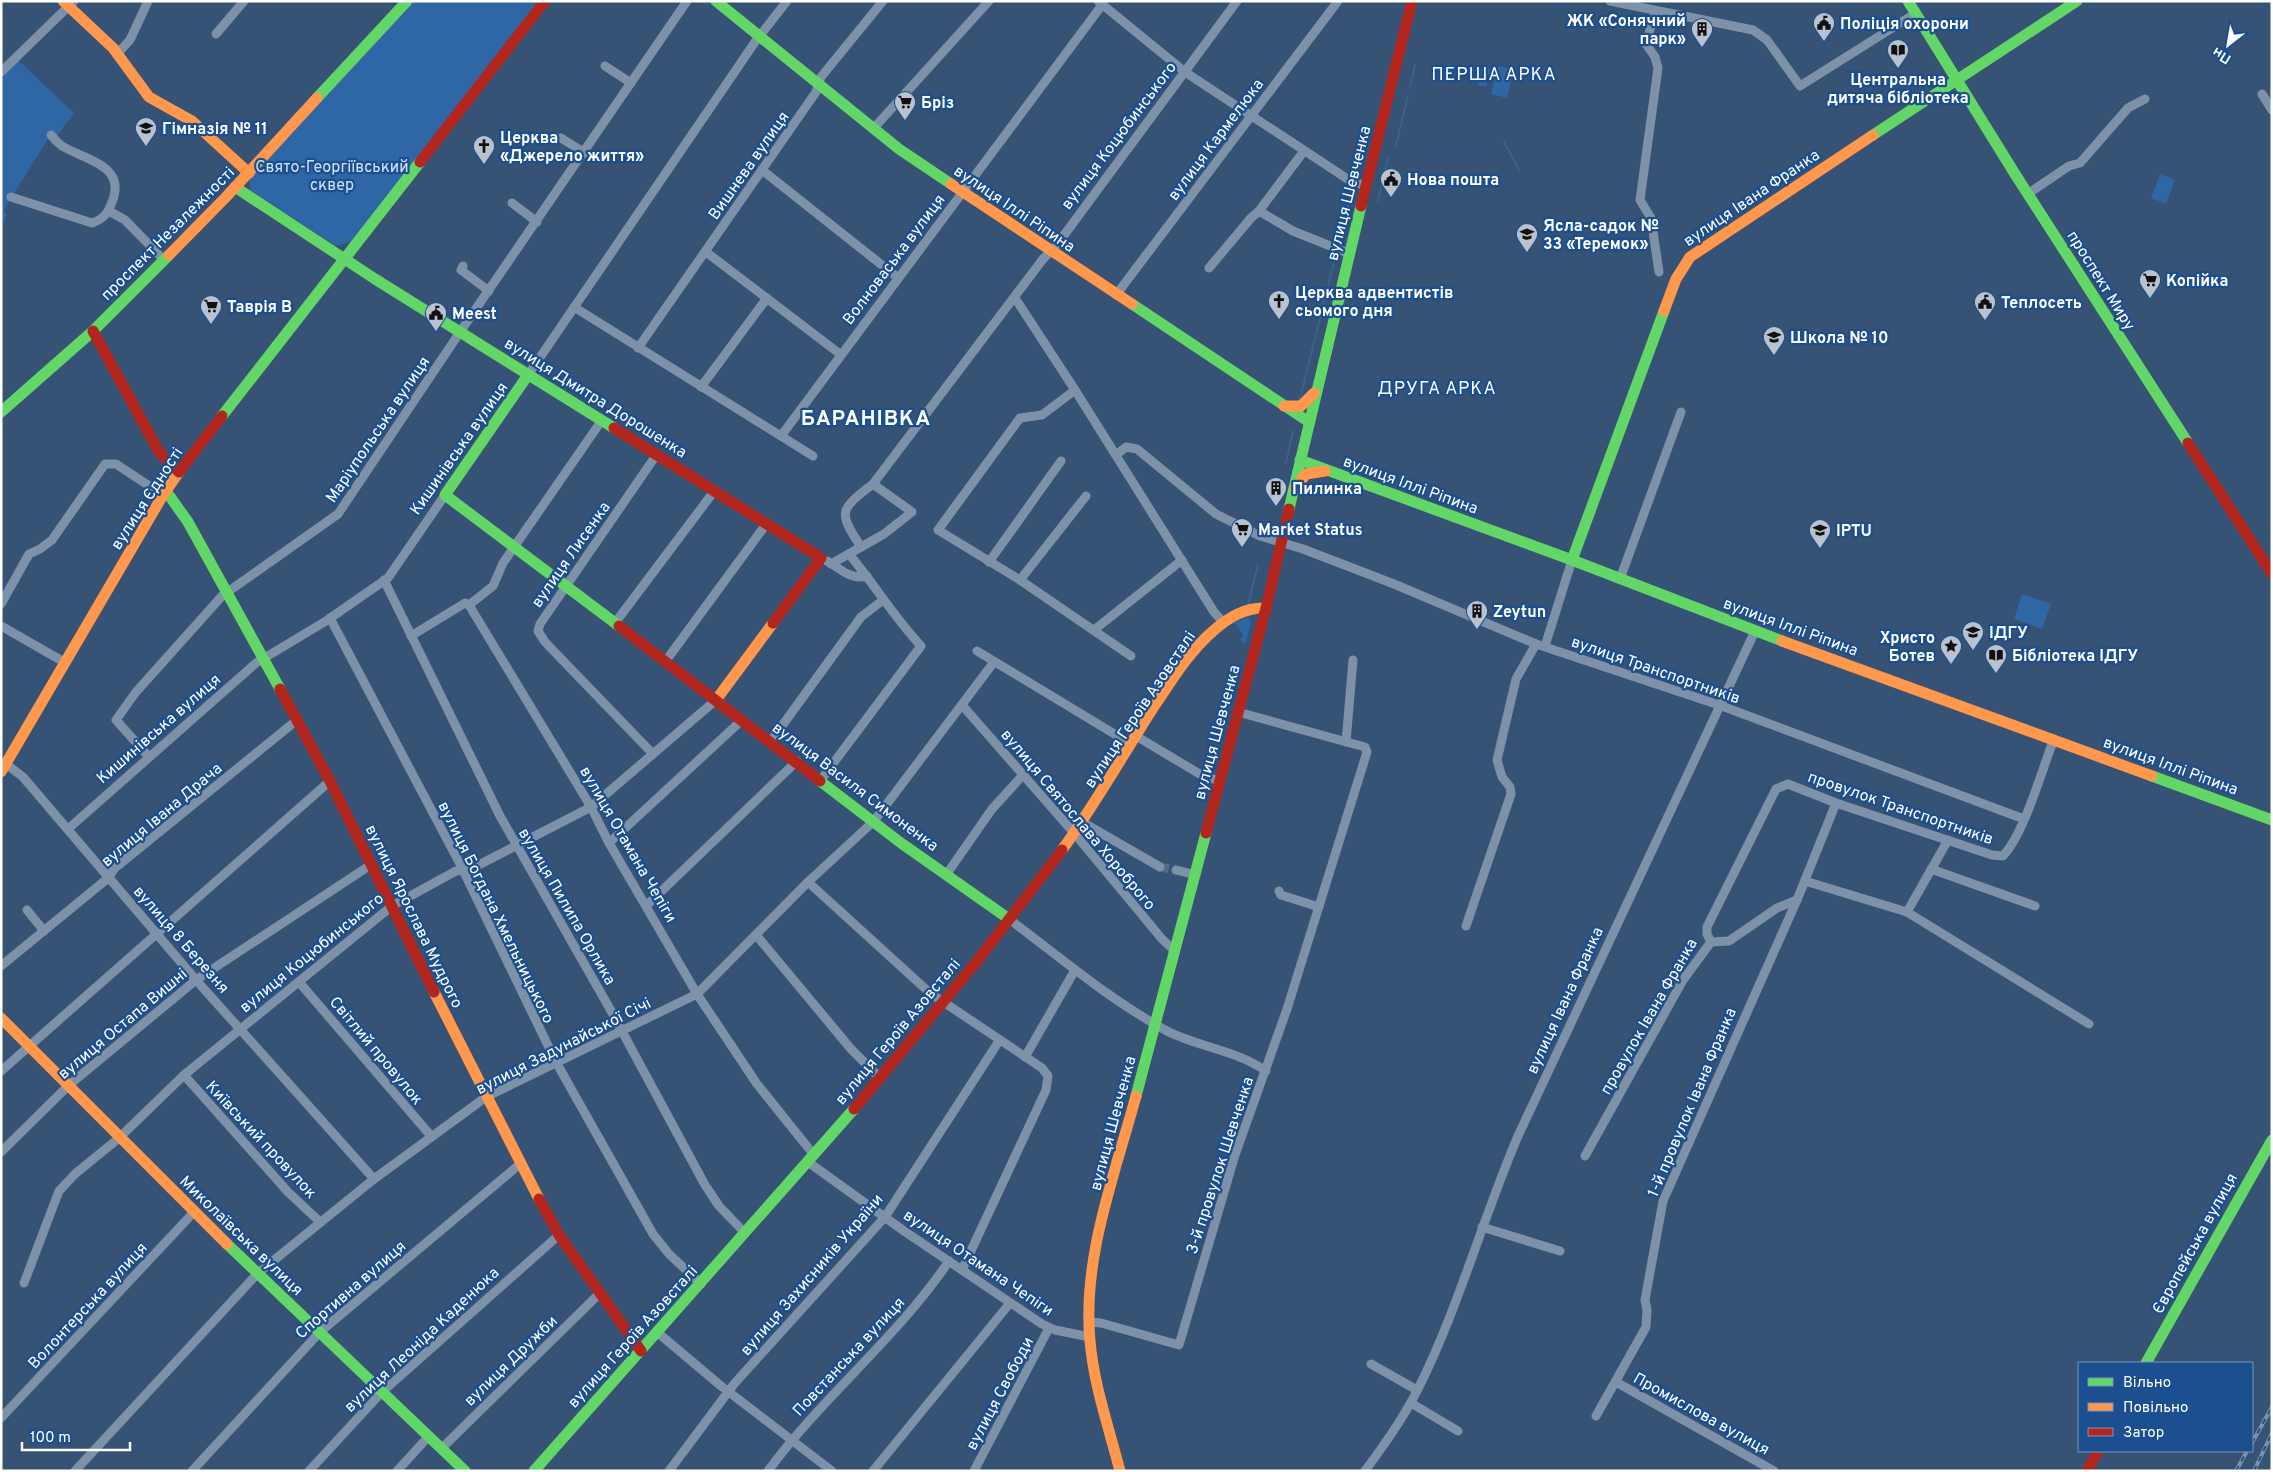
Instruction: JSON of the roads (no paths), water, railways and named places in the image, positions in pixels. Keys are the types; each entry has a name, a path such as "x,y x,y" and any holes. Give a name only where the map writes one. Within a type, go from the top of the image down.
{"street":[{"path":"117,54 130,40 148,1"},
{"path":"216,34 244,1"},
{"name":"проспект Незалежності","path":"1,412 93,331 164,260 235,188 407,1"},
{"path":"344,259 545,1"},
{"name":"Маріупольська вулиця","path":"149,757 116,720 136,692 222,596 338,514 460,332 688,1"},
{"name":"вулиця Іллі Ріпина","path":"716,1 873,129 1050,251 1309,422"},
{"name":"Кишинівська вулиця","path":"68,829 256,663 330,618 384,580 528,375 759,36 787,1"},
{"name":"Вишнева вулиця","path":"638,348 816,92 821,77 883,1"},
{"path":"873,129 990,1"},
{"name":"вулиця Коцюбинського","path":"861,548 845,522 844,513 852,500 873,484 1237,1"},
{"name":"вулиця Кармелюка","path":"1116,295 1338,1"},
{"name":"вулиця Шевченка","path":"1117,1470 1097,1380 1090,1337 1090,1279 1096,1245 1266,608 1317,387 1412,1"},
{"path":"1610,1 1632,4 1655,12 1753,30 1767,40 1800,86 1916,14"},
{"name":"проспект Миру","path":"1908,1 2272,574"},
{"name":"вулиця Івана Франка","path":"1466,926 1511,794 1510,787 1502,776 1497,760 1516,679 1541,645 1676,279 1684,263 1729,230 2077,1"},
{"path":"1,72 68,3 117,54 149,97 192,121 249,173"},
{"path":"1100,3 1185,72 1349,180 1366,186"},
{"name":"Волноваська вулиця","path":"781,436 897,277 963,192 1100,3"},
{"path":"1655,12 1646,44 1655,57 1658,68 1640,200 1651,218 1659,272"},
{"path":"605,66 631,83"},
{"path":"2262,94 2272,110"},
{"path":"2029,193 2069,166 2080,163 2128,108 2146,99"},
{"path":"11,197 92,223 102,220 109,211 115,196 115,184 109,170 62,146 51,135"},
{"path":"561,138 585,153"},
{"path":"1208,268 1251,218 1259,212 1304,151"},
{"path":"762,170 897,277"},
{"name":"вулиця Дмитра Дорошенка","path":"235,188 344,259 826,561 857,578 867,576"},
{"path":"512,203 537,222"},
{"path":"109,211 124,220 164,260"},
{"path":"1259,212 1293,231 1350,254"},
{"path":"706,252 840,354"},
{"name":"вулиця Єдності","path":"3,768 164,493 344,259"},
{"path":"464,266 461,270 489,291"},
{"path":"701,387 767,298"},
{"path":"1015,298 1076,390 1214,612 1224,623"},
{"path":"574,307 813,456"},
{"path":"93,331 160,452 179,472"},
{"path":"1280,404 1290,408 1301,406 1310,399 1317,387"},
{"path":"1076,390 1042,415 1020,418 938,531 1020,580 1131,656"},
{"path":"1620,579 1681,412"},
{"path":"411,636 466,603 469,605 493,586 503,563 602,420"},
{"name":"вулиця Транспортників","path":"1116,455 1126,446 1137,449 1216,514 1260,536 1394,584 1541,645 1719,705 2024,819"},
{"name":"вулиця Лисенка","path":"653,754 546,642 538,631 540,624 657,454"},
{"name":"вулиця Іллі Ріпина","path":"1300,460 1572,560 1754,630 2272,820"},
{"path":"989,562 1061,461"},
{"path":"1,604 28,554 40,550 52,540 105,464 116,464 164,493"},
{"path":"1291,496 1306,474 1319,471 1335,473"},
{"path":"826,561 861,548 884,534 912,512 873,484"},
{"path":"615,624 715,490"},
{"name":"вулиця Ярослава Мудрого","path":"164,493 188,522 265,659 330,781 486,1097 558,1235 641,1351"},
{"name":"вулиця Василя Симоненка","path":"445,495 515,546 797,761 820,781 946,875 1009,919 1111,997 1170,1032 1253,1062 1266,1071"},
{"path":"1020,580 1086,496"},
{"path":"665,662 767,523"},
{"path":"820,781 921,646 883,600 849,554"},
{"path":"1094,630 1182,560"},
{"name":"вулиця Коцюбинського","path":"24,1283 59,1191 119,1138 184,1076 392,906 456,871 463,870 516,846 591,807 716,700 826,561"},
{"name":"вулиця Пилипа Орлика","path":"384,580 516,846 622,1032 705,1185 719,1206 746,1233"},
{"path":"771,742 861,617 883,600"},
{"name":"вулиця Отамана Чепіги","path":"469,605 591,807 609,843 697,994 757,1084 811,1158 885,1217 1010,1303 1049,1328 1078,1336 1090,1337"},
{"name":"вулиця Героїв Азовсталі","path":"534,1471 746,1233 944,1002 1082,822 1134,740 1198,646 1224,623 1251,609 1266,608"},
{"name":"вулиця Богдана Хмельницького","path":"330,618 463,870 556,1062 653,1234 669,1254 701,1284"},
{"path":"1,626 64,662"},
{"name":"вулиця Івана Франка","path":"1365,1471 1394,1432 1411,1403 1439,1344 1518,1136 1754,630"},
{"path":"977,651 1134,740 1203,776 1220,780"},
{"path":"1346,742 1353,660"},
{"name":"вулиця Задунайської Січі","path":"75,1471 257,1274 374,1179 486,1097 697,994 757,936 808,882 874,821 994,662"},
{"name":"вулиця Святослава Хороброго","path":"962,705 1074,833 1162,939 1175,950"},
{"name":"3-й провулок Шевченка","path":"1089,1322 1100,1323 1179,1344 1234,1155 1266,1071 1368,752 1365,747 1238,712"},
{"name":"вулиця Івана Драча","path":"1,966 116,868 297,720"},
{"path":"609,843 742,720"},
{"name":"провулок Транспортників","path":"1783,785 1788,784 1836,803 2003,856 2010,849 2024,819 2054,739"},
{"path":"646,906 797,761"},
{"name":"вулиця 8 Березня","path":"3,768 23,777 196,980 374,1179"},
{"path":"946,875 992,809 1023,775"},
{"path":"1,1071 330,781"},
{"name":"провулок Івана Франка","path":"1586,1156 1683,980 1711,942 1707,934 1708,927 1776,789 1783,785"},
{"name":"1-й провулок Івана Франка","path":"1596,1416 1646,1328 1647,1310 1645,1300 1663,1201 1797,900 1836,803"},
{"path":"1082,822 1160,867"},
{"path":"1907,912 1948,840"},
{"name":"вулиця Остапа Вишні","path":"1,1152 69,1085 196,980 372,864"},
{"path":"1931,869 2035,906"},
{"path":"1176,870 1196,875"},
{"path":"1805,880 1907,912 2089,1024"},
{"path":"808,882 930,993 1046,1072 1048,1080 1046,1090 962,1270"},
{"path":"1279,891 1281,895 1319,907"},
{"path":"1711,942 1729,941 1777,908 1797,900"},
{"path":"27,910 44,931"},
{"path":"757,936 851,1049 880,1078"},
{"path":"1025,1057 1075,970"},
{"name":"Світлий провулок","path":"300,982 431,1136"},
{"name":"Миколаївська вулиця","path":"1,1018 257,1274 465,1471"},
{"name":"вулиця Захисників України","path":"669,1471 728,1391 885,1217 999,1041"},
{"name":"Київський провулок","path":"184,1076 288,1192 320,1222"},
{"name":"Європейська вулиця","path":"2147,1362 2272,1140"},
{"name":"Спортивна вулиця","path":"192,1471 320,1332 520,1164"},
{"name":"Волонтерська вулиця","path":"1,1418 194,1212"},
{"path":"1482,1227 1560,1251"},
{"name":"вулиця Леоніда Каденюка","path":"309,1471 381,1393 558,1235"},
{"name":"Повстанська вулиця","path":"768,1471 792,1439 891,1335 927,1293 948,1261"},
{"name":"вулиця Дружби","path":"442,1448 599,1294"},
{"path":"873,1471 1010,1303"},
{"name":"вулиця Свободи","path":"974,1471 1049,1328"},
{"path":"657,1332 728,1391 832,1471"},
{"path":"1371,1364 1417,1390"},
{"name":"Промислова вулиця","path":"1616,1382 1651,1404 1774,1471"},
{"path":"1411,1403 1458,1431"},
{"path":"397,1471 429,1436"},
{"path":"2087,1471 2097,1452"}],"waterway":[{"path":"1410,87 1415,65"},
{"path":"1396,145 1408,96"},
{"path":"1504,142 1519,170"},
{"path":"1382,183 1388,158"},
{"path":"1339,244 1353,184"},
{"path":"1378,201 1381,187"},
{"path":"1301,395 1336,254"},
{"path":"1298,402 1300,397"},
{"path":"1286,463 1293,431"},
{"path":"1248,606 1258,564"}],"tunnel":[{"path":"1160,867 1176,870"}],"railway":[{"path":"2253,1441 2272,1407"},
{"path":"2254,1471 2272,1433"},
{"path":"2236,1471 2246,1452"}],"place":[{"name":"Поліція охорони","path":"1824,42"},
{"name":"ЖК «Сонячний парк»","path":"1702,48"},
{"name":"Центральна дитяча бібліотека","path":"1898,69"},
{"name":"Бріз","path":"905,121"},
{"name":"Гімназія № 11","path":"146,147"},
{"name":"Церква «Джерело життя»","path":"484,165"},
{"name":"Нова пошта","path":"1391,198"},
{"name":"Ясла-садок № 33 «Теремок»","path":"1527,253"},
{"name":"Копійка","path":"2150,299"},
{"name":"Церква адвентистів сьомого дня","path":"1279,320"},
{"name":"Теплосеть","path":"1985,321"},
{"name":"Таврія В","path":"211,325"},
{"name":"Meest","path":"436,332"},
{"name":"Школа № 10","path":"1774,356"},
{"name":"Пилинка","path":"1276,507"},
{"name":"Market Status","path":"1242,548"},
{"name":"IPTU","path":"1820,549"},
{"name":"Zeytun","path":"1477,630"},
{"name":"ІДГУ","path":"1973,651"},
{"name":"Христо Ботев","path":"1951,665"},
{"name":"Бібліотека ІДГУ","path":"1996,674"}],"district":[{"name":"ПЕРША АРКА","path":"1494,74"},
{"name":"ДРУГА АРКА","path":"1437,388"},
{"name":"БАРАНІВКА","path":"866,418"}],"park label":[{"name":"Свято-Георгіївський сквер","path":"332,175"}]}
